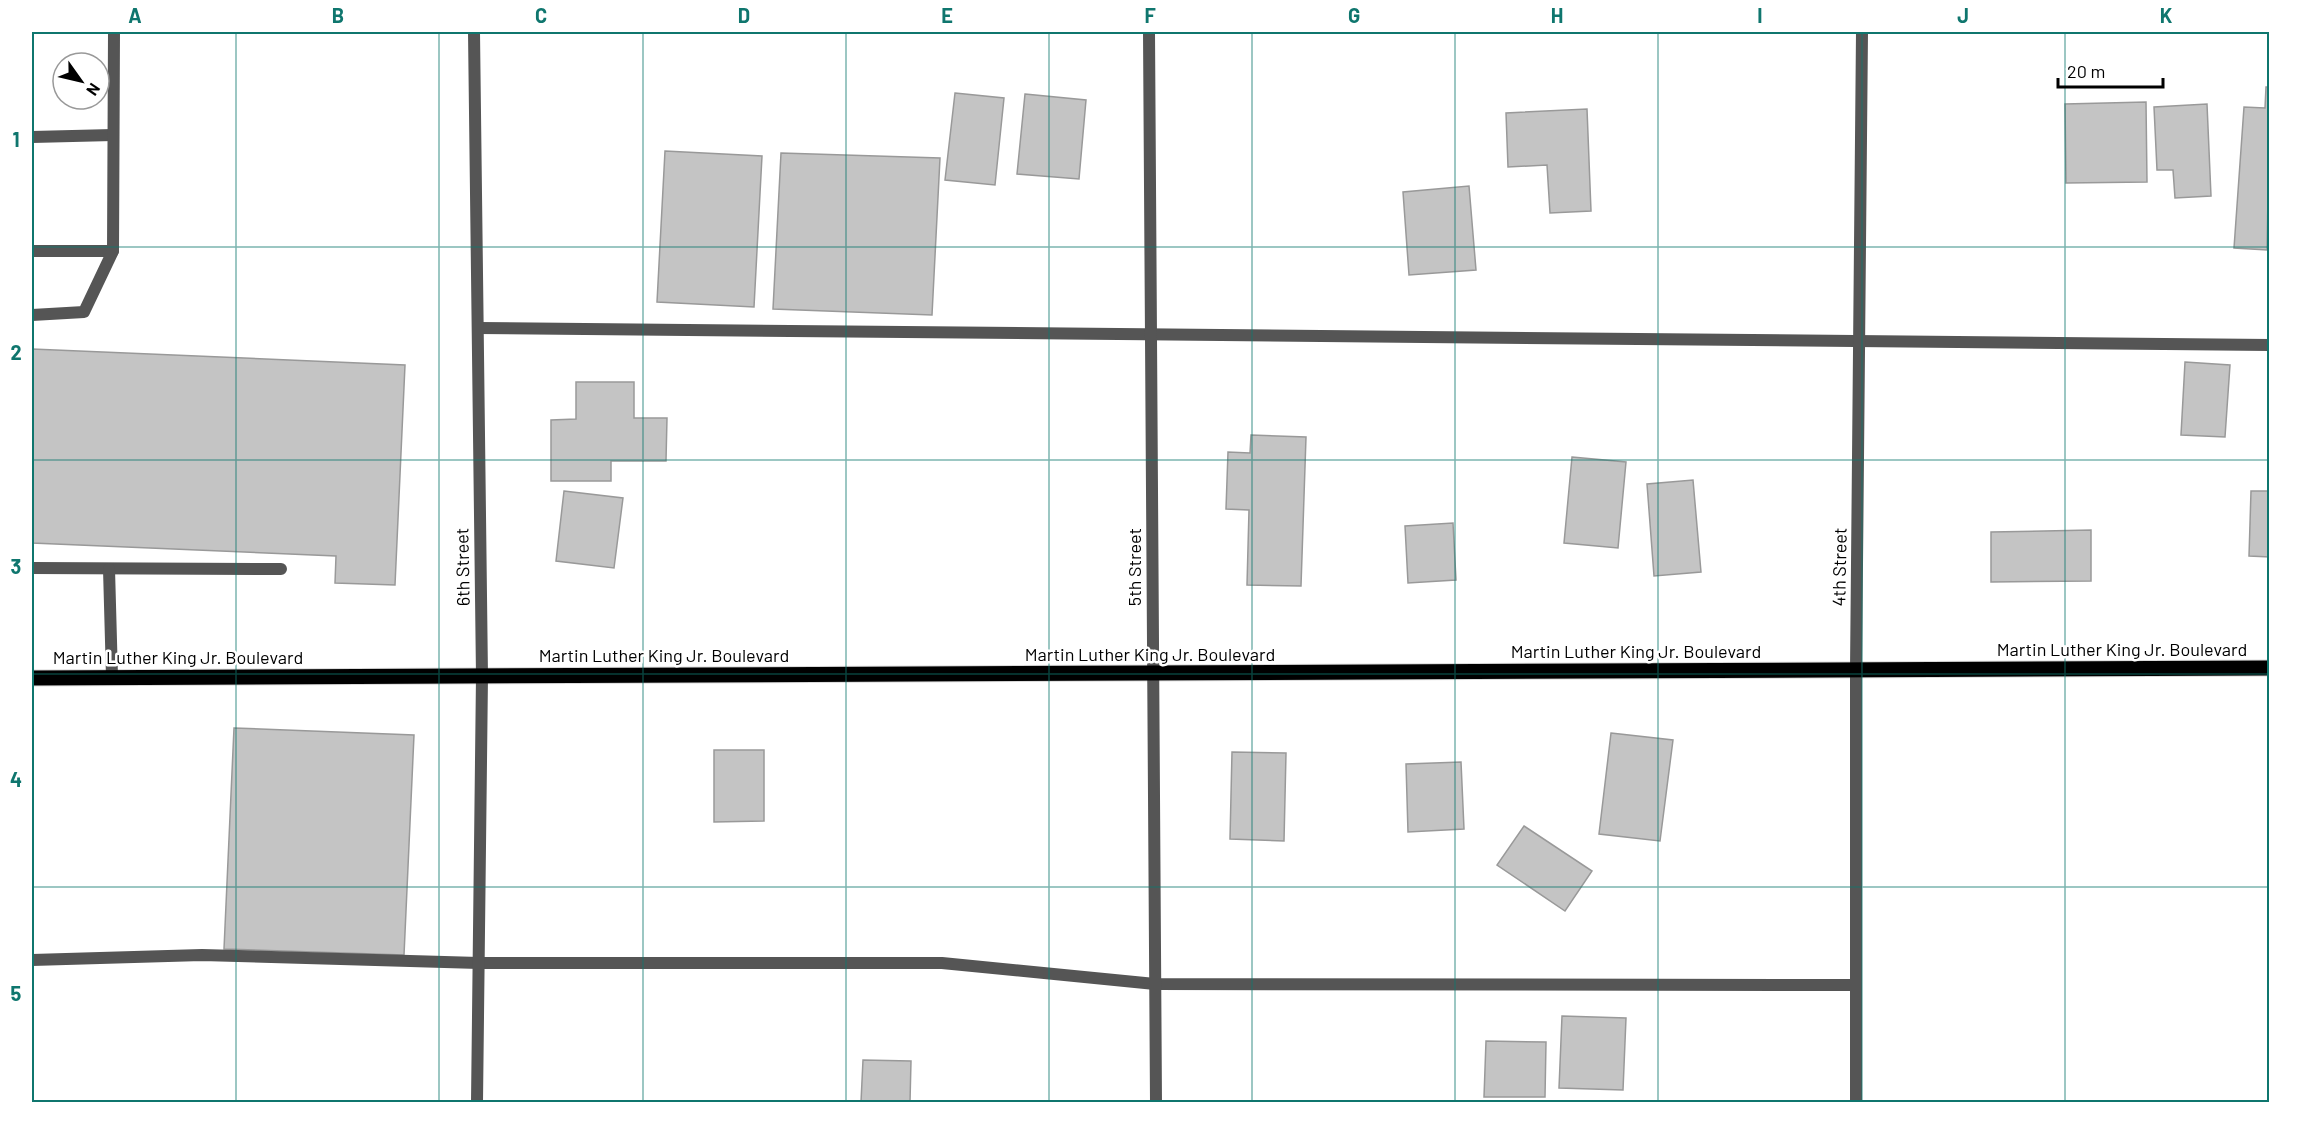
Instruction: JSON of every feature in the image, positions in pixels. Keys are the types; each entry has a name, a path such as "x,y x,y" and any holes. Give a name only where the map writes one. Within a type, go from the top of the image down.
{"main road":[{"name":"Martin Luther King Jr. Boulevard","path":"32,678 2270,668"}],"street":[{"path":"32,315 84,312 113,251 114,32"},
{"name":"6th Street","path":"474,32 482,676 477,1102"},
{"name":"5th Street","path":"1149,32 1156,1102"},
{"name":"4th Street","path":"1856,1102 1856,670 1862,32"},
{"path":"32,137 113,135"},
{"path":"32,251 113,251"},
{"path":"478,328 2270,345"},
{"path":"32,568 281,569"},
{"path":"109,569 112,677"},
{"path":"32,960 202,955 479,963 942,963 1155,984 1856,985"}],"building":[{"path":"2266,87 2270,87 2267,250 2234,248 2244,107 2265,108"},
{"path":"955,93 1004,98 995,185 945,180"},
{"path":"1025,94 1086,100 1079,179 1017,174"},
{"path":"2146,102 2147,182 2066,183 2065,104"},
{"path":"2207,104 2211,196 2175,198 2173,170 2157,170 2154,107"},
{"path":"1587,109 1591,211 1550,213 1547,165 1508,167 1506,113"},
{"path":"665,151 762,156 754,307 657,302"},
{"path":"781,153 940,158 932,315 773,309"},
{"path":"1469,186 1476,270 1409,275 1403,192"},
{"path":"32,349 405,365 395,585 335,583 336,556 32,543"},
{"path":"2185,362 2230,365 2225,437 2181,435"},
{"path":"576,382 634,382 634,418 667,418 666,461 611,461 611,481 551,481 551,420 576,419"},
{"path":"1251,435 1306,437 1301,586 1247,585 1249,510 1226,509 1228,452 1250,453"},
{"path":"1572,457 1626,462 1618,548 1564,543"},
{"path":"1693,480 1701,572 1654,576 1647,484"},
{"path":"564,491 623,498 614,568 556,561"},
{"path":"2251,491 2270,491 2270,557 2249,556"},
{"path":"1453,523 1456,580 1408,583 1405,526"},
{"path":"2091,530 2091,581 1991,582 1991,532"},
{"path":"234,728 414,735 404,955 224,949"},
{"path":"1611,733 1673,740 1660,841 1599,834"},
{"path":"714,750 764,750 764,821 714,822"},
{"path":"1232,752 1286,753 1284,841 1230,839"},
{"path":"1461,762 1464,829 1408,832 1406,764"},
{"path":"1524,826 1592,871 1565,911 1497,865"},
{"path":"1562,1016 1626,1018 1623,1090 1559,1088"},
{"path":"1486,1041 1546,1042 1545,1097 1484,1097"},
{"path":"863,1060 911,1061 910,1102 861,1102"}]}
